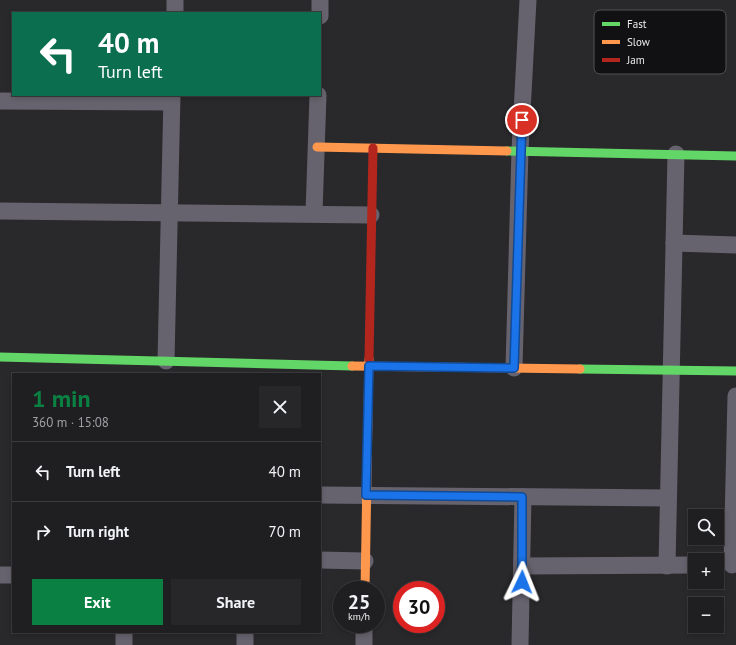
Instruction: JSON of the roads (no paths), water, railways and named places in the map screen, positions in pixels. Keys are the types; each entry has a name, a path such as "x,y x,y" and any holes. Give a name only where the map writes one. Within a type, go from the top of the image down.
{"street":[{"path":"174,12 175,0"},
{"path":"320,0 320,12"},
{"path":"514,368 520,150 528,0"},
{"path":"314,213 318,96"},
{"path":"0,100 172,98 168,211 166,361"},
{"path":"317,147 520,150 736,156"},
{"path":"365,581 373,148"},
{"path":"667,566 670,370 676,154"},
{"path":"0,211 168,211 371,215"},
{"path":"674,243 736,245"},
{"path":"0,357 109,366 166,361 369,366 736,371"},
{"path":"728,565 736,396"},
{"path":"321,495 668,498"},
{"path":"520,645 522,497"},
{"path":"321,560 365,561"},
{"path":"522,566 688,566"},
{"path":"0,575 12,575"},
{"path":"124,633 124,645"},
{"path":"245,633 245,645"},
{"path":"364,633 364,645"}]}
